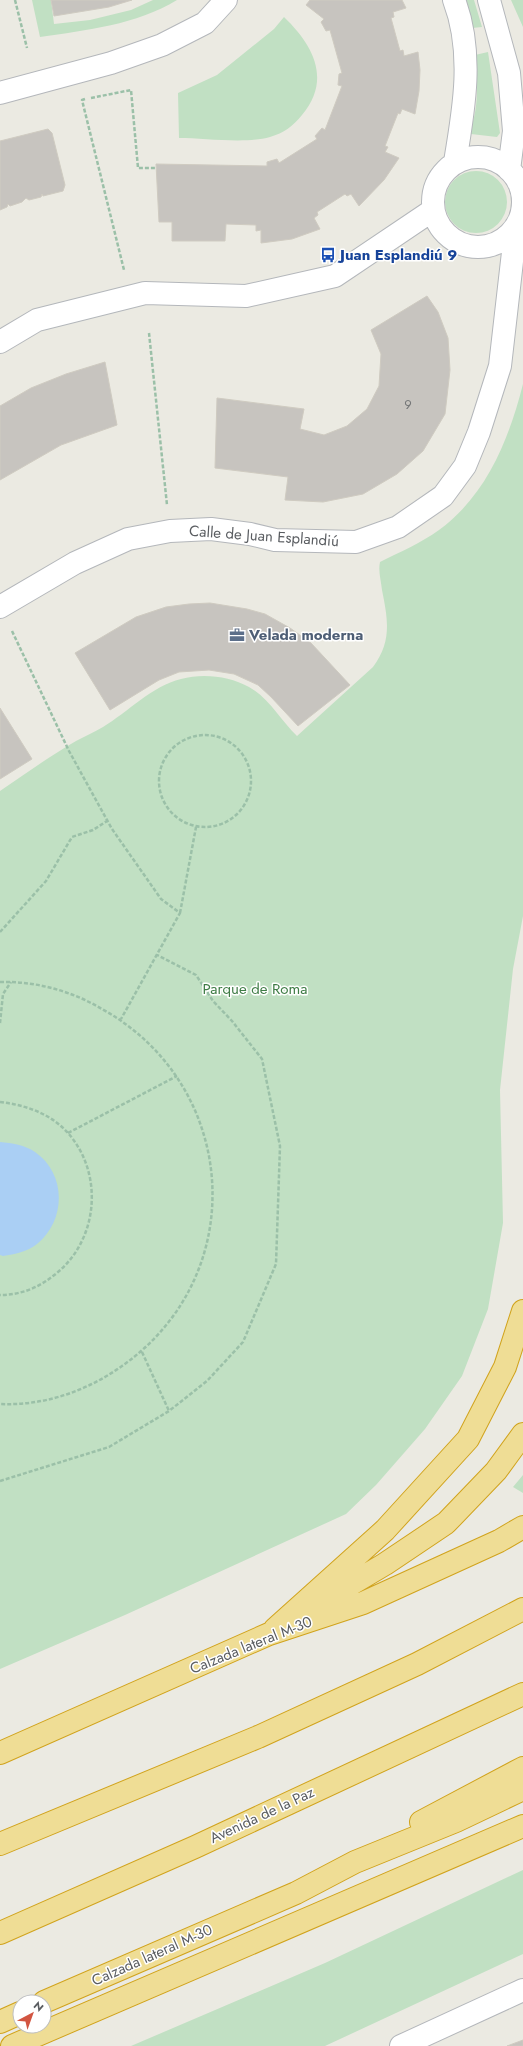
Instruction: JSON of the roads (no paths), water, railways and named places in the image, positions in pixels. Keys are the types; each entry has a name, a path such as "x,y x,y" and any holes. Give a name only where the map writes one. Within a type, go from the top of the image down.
{"highway":[{"path":"269,1634 385,1530 468,1439 505,1367 523,1311"},
{"path":"269,1634 385,1564 446,1523 496,1471 523,1434"},
{"name":"Calzada lateral M-30","path":"0,1753 269,1634 363,1603 499,1541 523,1527"},
{"path":"0,1844 258,1737 417,1664 523,1610"},
{"name":"Avenida de la Paz","path":"0,1933 195,1847 523,1694"},
{"path":"355,1862 408,1829 523,1768"},
{"name":"Calzada lateral M-30","path":"52,1999 296,1893 355,1862 456,1821 523,1789"},
{"path":"12,2046 523,1826"},
{"path":"0,2022 12,2017"}],"street":[{"path":"0,93 111,63 162,45 205,24 226,0"},
{"path":"454,0 459,12 464,46 466,89 455,162"},
{"path":"489,0 509,73 514,131 509,170"},
{"path":"466,158 484,158 500,163 509,170 517,180 522,191 521,215 516,226 505,238 492,245 476,247 461,245 448,236 438,224 433,210 433,192 441,175 455,162 466,158"},
{"path":"0,342 37,320 145,293 246,296 335,276 433,210"},
{"name":"Calle de Juan Esplandiú","path":"1,607 82,560 128,539 170,531 211,529 250,534 275,540 356,542 398,526 443,496 465,466 479,432 500,366 516,226"},
{"path":"401,2046 523,1990"}],"water":[{"path":"0,1142 23,1146 35,1152 45,1161 53,1172 59,1198 58,1211 47,1234 37,1244 25,1251 3,1256 0,1255"}],"place":[{"name":"Juan Esplandiú 9","path":"328,255"},
{"name":"Velada moderna","path":"237,635"}],"park label":[{"name":"Parque de Roma","path":"255,989"}]}
